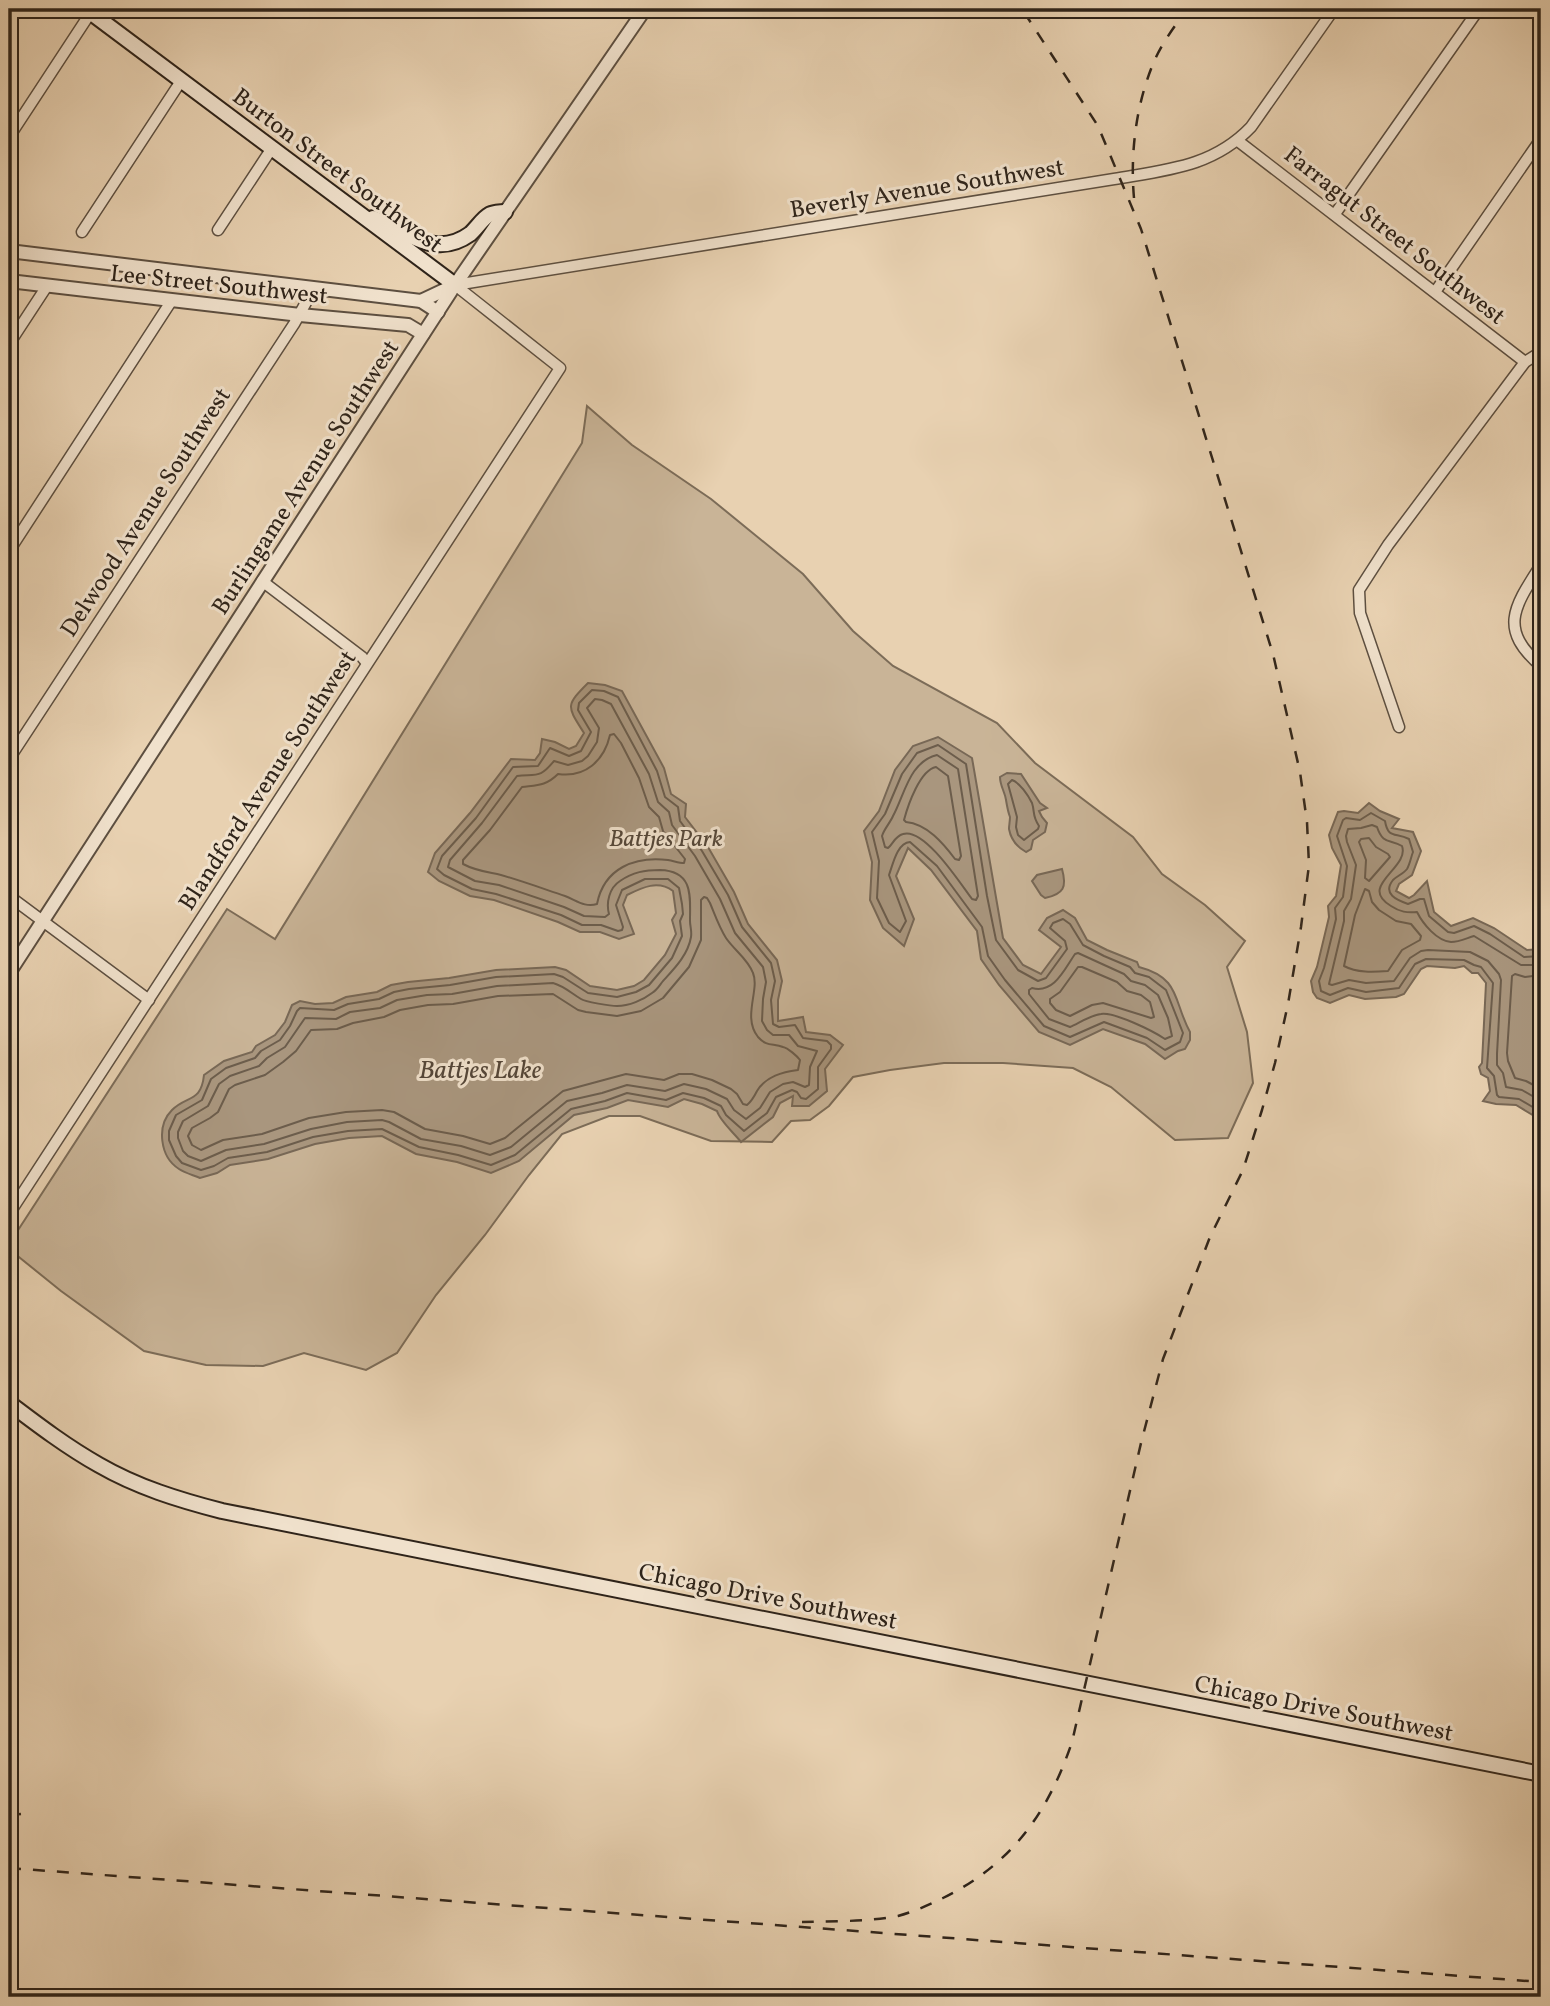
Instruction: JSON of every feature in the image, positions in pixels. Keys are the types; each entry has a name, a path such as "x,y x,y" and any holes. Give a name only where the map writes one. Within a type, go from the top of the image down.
{"main road":[{"name":"Burton Street Southwest","path":"89,10 455,285"},
{"path":"358,213 436,245 462,240 489,215 505,212"},
{"name":"Chicago Drive Southwest","path":"9,1403 57,1439 107,1470 177,1499 222,1511 1541,1774"}],"street":[{"name":"Burlingame Avenue Southwest","path":"9,972 455,285 645,9"},
{"name":"Beverly Avenue Southwest","path":"455,285 1175,169 1198,163 1238,141 1251,127 1334,9"},
{"path":"1335,214 1479,9"},
{"path":"9,137 89,10"},
{"path":"82,232 181,81"},
{"path":"1435,292 1541,139"},
{"name":"Farragut Street Southwest","path":"1238,141 1525,362"},
{"path":"218,230 272,148"},
{"name":"Lee Street Southwest","path":"9,251 421,301 438,312"},
{"name":"Lee Street Southwest","path":"9,281 408,325 423,334"},
{"path":"421,301 455,285"},
{"name":"Burton Street Southwest","path":"455,285 560,368"},
{"path":"9,344 47,286"},
{"name":"Delwood Avenue Southwest","path":"9,759 300,315 314,288"},
{"path":"9,551 172,300"},
{"path":"1399,727 1360,613 1359,590 1388,545 1525,362 1541,352"},
{"name":"Blandford Avenue Southwest","path":"9,1214 560,368"},
{"path":"1541,565 1519,601 1514,620 1515,634 1526,653 1541,666"},
{"path":"262,581 367,663"},
{"path":"9,896 149,1000"}],"green space":[{"name":"Battjes Park","path":"587,406 632,445 711,499 803,574 853,631 893,666 997,723 1035,763 1133,837 1162,874 1205,905 1245,941 1227,967 1247,1032 1253,1083 1228,1138 1175,1140 1111,1087 1073,1068 1003,1063 944,1063 853,1077 829,1106 810,1120 791,1121 772,1142 711,1141 640,1116 609,1116 562,1134 436,1295 397,1353 366,1370 304,1353 263,1366 206,1365 144,1351 61,1291 9,1249 9,1244 227,909 275,939 582,443"}],"water":[{"name":"Battjes Lake","path":"588,683 622,691 664,768 671,794 686,804 685,817 708,847 734,892 748,924 777,960 782,981 778,1021 803,1017 806,1032 830,1035 843,1045 825,1069 827,1091 809,1106 792,1106 793,1096 780,1103 773,1117 741,1142 717,1111 702,1104 684,1099 668,1107 628,1100 574,1115 519,1161 491,1173 457,1162 416,1154 382,1136 315,1144 268,1159 230,1165 217,1173 200,1178 173,1164 162,1141 164,1124 172,1110 197,1094 204,1075 224,1061 252,1052 256,1046 275,1035 285,1022 292,1005 300,1001 333,1003 346,997 377,992 391,985 496,970 555,967 566,970 590,986 617,990 634,986 644,980 665,955 676,934 672,920 676,913 673,891 667,888 650,886 627,895 623,905 634,934 619,939 600,932 580,932 494,900 470,896 439,881 428,872 435,853 511,759 535,760 540,753 542,739 569,749 576,746 584,733 571,706 575,697"},
{"path":"938,737 972,758 1003,938 1023,965 1041,974 1061,947 1039,930 1047,918 1063,910 1075,918 1087,940 1137,962 1139,967 1162,977 1169,984 1190,1032 1190,1040 1185,1049 1165,1059 1145,1044 1103,1029 1070,1045 1039,1032 981,959 977,931 931,870 908,848 896,876 914,919 904,946 883,928 870,900 872,862 864,831 879,811 895,770 913,746"},
{"path":"1007,773 1021,774 1040,803 1047,808 1039,811 1047,823 1045,832 1033,840 1031,849 1026,852 1015,843 1009,829 1010,817 1000,777"},
{"path":"1369,803 1399,819 1392,828 1413,832 1421,851 1412,875 1399,884 1396,891 1409,898 1427,881 1434,912 1451,926 1473,918 1494,928 1527,950 1541,949 1541,1120 1516,1105 1483,1101 1490,1091 1488,1078 1481,1074 1479,1067 1482,1063 1486,983 1478,973 1472,973 1464,966 1427,966 1421,969 1404,994 1396,997 1365,999 1349,995 1330,1003 1317,998 1313,992 1311,981 1329,917 1328,906 1336,896 1341,865 1329,835 1338,812 1358,813"},
{"path":"1062,869 1062,889 1045,898 1032,881 1037,875"}],"railway":[{"path":"802,1922 898,1916 943,1898 989,1869 1008,1852 1039,1814 1051,1792 1072,1742 1163,1359 1210,1237 1243,1170 1262,1110 1288,1004 1309,865 1307,822 1300,772 1273,654 1141,229 1098,126 1022,9"},
{"path":"1134,198 1134,147 1142,96 1156,57 1187,9"},
{"path":"9,1815 21,1814"},
{"path":"9,1868 1541,1982"}]}
